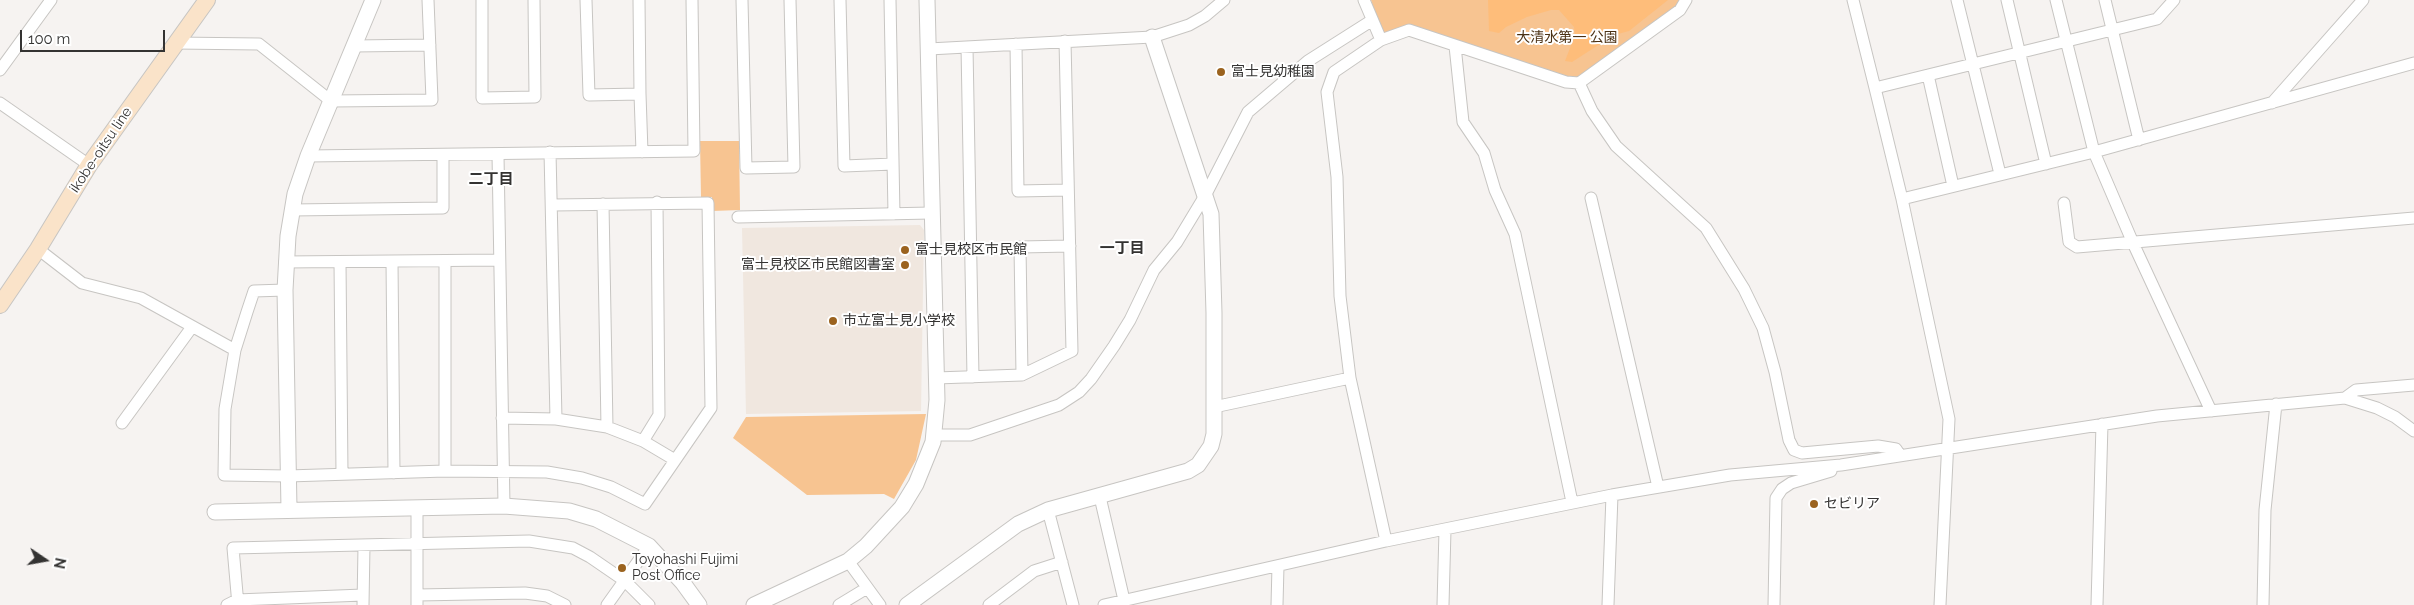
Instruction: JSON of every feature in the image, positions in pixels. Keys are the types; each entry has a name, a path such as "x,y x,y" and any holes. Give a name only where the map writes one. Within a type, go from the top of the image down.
{"main road":[{"name":"ikobe-oitsu line","path":"0,305 89,165 205,1"}],"street":[{"path":"0,70 51,0"},
{"path":"289,509 285,262 292,210 308,156 373,0"},
{"path":"176,43 259,44 331,101 432,100 428,0"},
{"path":"482,0 482,98 535,97 534,0"},
{"path":"586,0 589,95 640,94"},
{"path":"639,0 642,152"},
{"path":"308,156 443,156 550,152 694,151 692,0"},
{"path":"742,0 746,168 794,167 790,0"},
{"path":"840,0 844,166 893,164"},
{"path":"890,0 894,214"},
{"path":"754,605 848,561 886,528 902,507 922,470 934,435 936,378 931,213 928,0"},
{"path":"929,48 1152,37 1189,25 1205,16 1224,0"},
{"path":"1364,0 1371,21 1381,40"},
{"path":"1386,541 1350,378 1340,296 1337,177 1327,92 1334,72 1381,40 1409,30 1566,82 1579,83 1680,10 1686,0"},
{"path":"1853,0 1902,199 1949,419 1940,605"},
{"path":"1957,0 2000,174"},
{"path":"2007,0 2046,164"},
{"path":"2056,0 2094,152 2133,243 2212,411"},
{"path":"2105,0 2139,140"},
{"path":"2272,103 2363,0"},
{"path":"1875,88 2157,19 2170,2"},
{"path":"934,435 970,435 1059,404 1079,392 1091,379 1130,320 1154,270 1177,242 1206,194 1248,112 1308,61 1371,21"},
{"path":"907,605 1003,533 1048,510 1188,471 1198,465 1211,446 1214,434 1214,239 1211,214 1206,194 1152,37"},
{"path":"936,378 1022,375 1072,351 1065,42"},
{"path":"1016,44 1018,191 1068,190"},
{"path":"354,46 430,45"},
{"path":"1455,46 1463,122 1484,153 1495,190 1514,234 1572,502"},
{"path":"967,47 974,377"},
{"path":"1902,199 2139,140 2414,62"},
{"path":"1928,75 1954,186"},
{"path":"1579,83 1592,111 1616,146 1706,228 1744,289 1764,328 1789,440 1794,450 1802,453 1878,446 1896,449 1900,455"},
{"path":"0,103 89,165"},
{"path":"550,152 553,205 556,419"},
{"path":"498,155 504,506"},
{"path":"292,210 442,208 443,156"},
{"path":"1591,198 1658,487"},
{"path":"285,290 254,291 235,350 225,409 224,475 288,476 445,471 547,472 582,478 611,487 645,504 711,408 708,203 657,202 553,205"},
{"path":"643,442 659,415 657,202"},
{"path":"2064,203 2067,236 2072,245 2078,247 2414,218"},
{"path":"603,204 607,428"},
{"path":"738,218 931,213"},
{"path":"1022,375 1020,247 1070,246"},
{"path":"38,248 82,283 141,298 235,350"},
{"path":"285,262 499,260"},
{"path":"392,261 394,472"},
{"path":"445,261 445,471"},
{"path":"340,262 342,474"},
{"path":"122,423 192,327"},
{"path":"1214,407 1350,378"},
{"path":"2345,398 2356,390 2414,385"},
{"path":"1106,605 1386,541 1612,494 1730,475 1842,465 2157,416 2345,398 2395,416 2414,431"},
{"path":"2263,605 2265,510 2276,404"},
{"path":"502,418 556,419 607,428 643,442 674,460"},
{"path":"2097,605 2102,424"},
{"path":"1774,605 1776,498 1782,489 1791,483 1831,471 1842,465"},
{"path":"1608,605 1612,494"},
{"path":"1100,497 1124,600"},
{"path":"216,512 504,506 569,511 596,519 648,546 683,583 699,605"},
{"path":"416,508 418,600 471,593 525,599 547,596 565,605"},
{"path":"1048,510 1073,605"},
{"path":"1443,605 1445,530"},
{"path":"364,546 363,600 234,603 233,548 548,542 573,548 607,567 625,581 649,605"},
{"path":"607,605 648,546"},
{"path":"848,561 880,605"},
{"path":"989,605 1034,571 1062,562"},
{"path":"1277,605 1278,566"},
{"path":"839,605 868,588"},
{"path":"470,605 471,593"}],"shaded area":[{"path":"1488,0 1668,0 1629,31 1614,35 1572,62 1565,61 1575,35 1574,27 1559,10 1551,10 1527,17 1506,27 1499,33 1489,31"},
{"name":"市立富士見小学校","path":"920,225 924,230 921,411 746,414 742,228"}],"green space":[{"name":"大清水第一 公園","path":"1371,0 1683,0 1678,9 1578,79 1567,79 1408,24 1388,33 1381,32"},
{"path":"700,141 739,141 740,210 712,211 712,197 701,197"},
{"path":"926,414 916,460 894,499 884,494 807,495 733,438 746,417"}],"place":[{"name":"富士見幼稚園","path":"1221,72"},
{"name":"富士見校区市民館","path":"905,250"},
{"name":"富士見校区市民館図書室","path":"905,265"},
{"name":"市立富士見小学校","path":"833,321"},
{"name":"セビリア","path":"1814,504"},
{"name":"Toyohashi Fujimi Post Office","path":"622,568"}],"district":[{"name":"二丁目","path":"491,179"},
{"name":"一丁目","path":"1122,248"}]}
